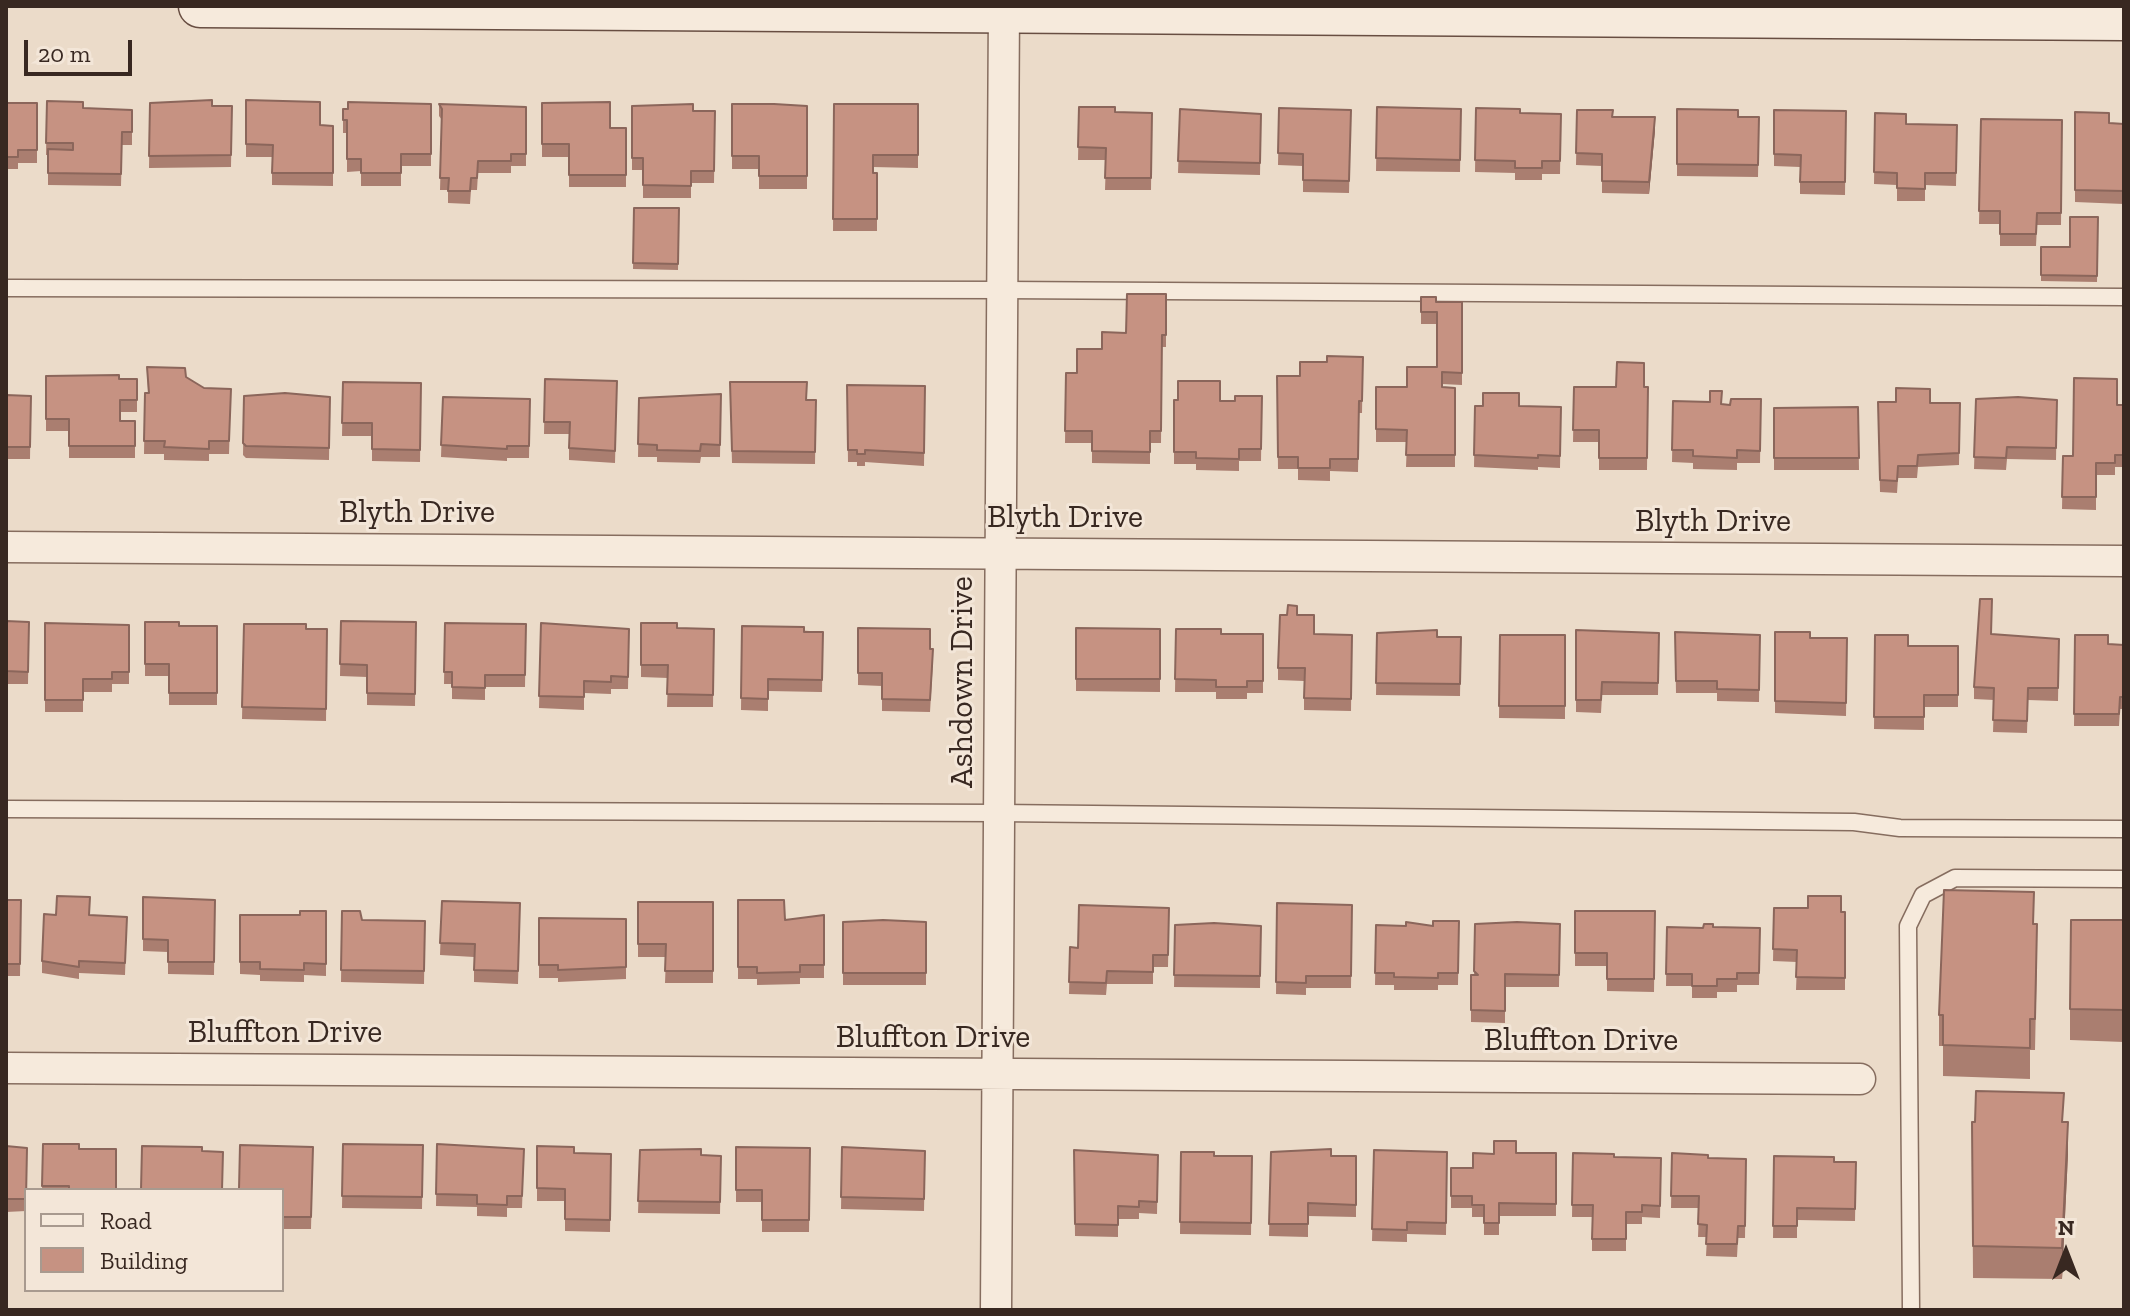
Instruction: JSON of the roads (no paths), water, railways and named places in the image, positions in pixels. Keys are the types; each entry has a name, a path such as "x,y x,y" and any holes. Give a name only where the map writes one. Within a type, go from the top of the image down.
{"street":[{"path":"200,6 1004,8 2124,19"},
{"name":"Ashdown Drive","path":"996,1310 1004,8"},
{"name":"Blyth Drive","path":"6,547 2124,561"},
{"name":"Bluffton Drive","path":"6,1068 1860,1079"}],"lane":[{"path":"6,288 2124,297"},
{"path":"6,809 998,813 1854,822 1900,828 2124,829"},
{"path":"1911,1310 1908,926 1923,895 1955,878 2124,879"}]}
